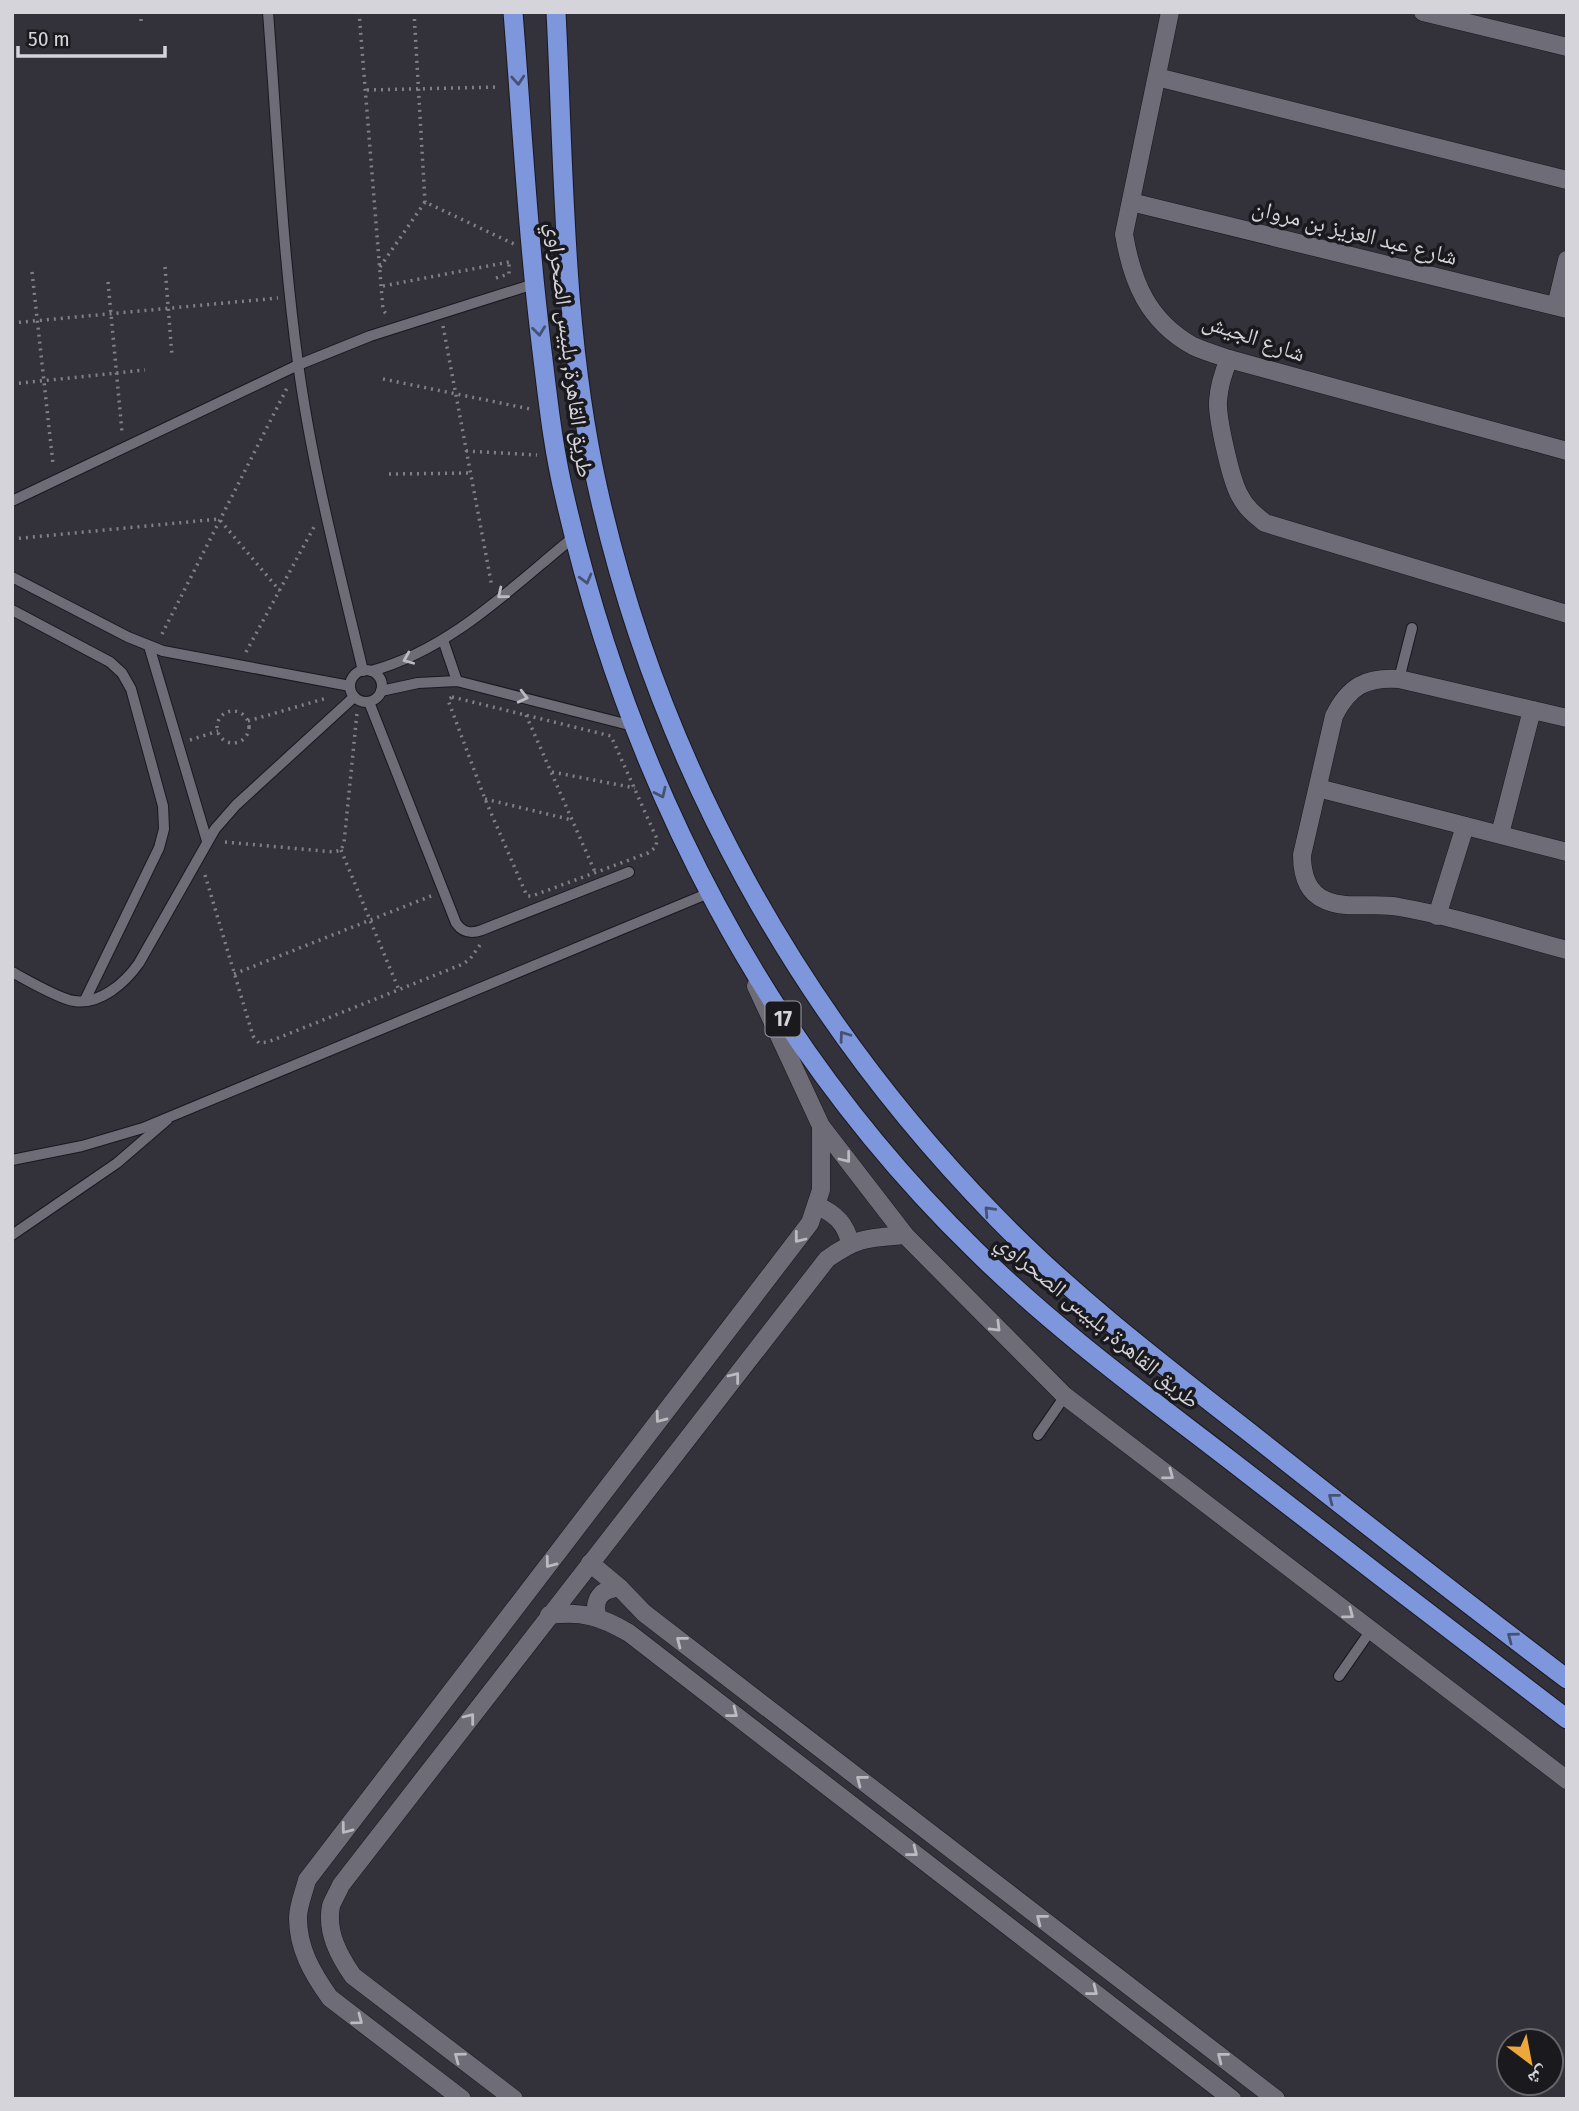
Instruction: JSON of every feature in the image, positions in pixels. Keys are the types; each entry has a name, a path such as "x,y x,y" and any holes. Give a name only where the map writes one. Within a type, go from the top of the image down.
{"highway":[{"name":"طريق القاهرة, بلبيس الصحراوي","path":"513,12 531,255 549,412 575,536 616,680 633,726 691,859 737,945 789,1027 846,1106 908,1180 975,1251 1046,1316 1122,1377 1567,1719"},
{"name":"طريق القاهرة, بلبيس الصحراوي","path":"556,12 569,276 581,396 596,482 618,573 682,752 722,837 767,920 818,1001 874,1078 934,1151 998,1220 1057,1276 1151,1355 1567,1679"}],"street":[{"name":"شارع الجيش","path":"1170,12 1124,234 1130,268 1144,299 1166,326 1193,346 1229,359 1567,452"},
{"path":"1423,12 1567,47"},
{"path":"1157,76 1567,180"},
{"name":"شارع عبد العزيز بن مروان","path":"1131,202 1561,308"},
{"path":"1561,308 1567,260"},
{"path":"1229,359 1221,381 1218,404 1221,427 1238,494 1249,511 1265,523 1567,614"},
{"path":"1567,718 1399,679 1367,681 1341,701 1334,716 1302,855 1302,872 1309,888 1322,899 1339,904 1398,906 1567,950"},
{"path":"1500,834 1532,710"},
{"path":"1318,788 1567,852"},
{"path":"1437,916 1465,825"},
{"path":"737,945 821,1126 905,1235 1065,1396 1567,1780"},
{"path":"462,2099 330,1998 314,1976 301,1945 298,1916 307,1880 810,1223 821,1189 821,1126"},
{"path":"817,1206 839,1219 850,1243"},
{"path":"514,2099 353,1976 340,1958 331,1933 331,1906 341,1885 827,1259 850,1243 866,1238 905,1235"},
{"path":"590,1563 644,1613 1276,2099"},
{"path":"598,1618 596,1602 599,1596 605,1590 620,1588"},
{"path":"549,1615 584,1614 606,1620 629,1633 1232,2099"},
{"path":"403,1755 406,1765 413,1771 429,1772"},
{"path":"376,1790 395,1795 403,1805"}],"lane":[{"path":"268,12 290,297 298,365 311,446 367,671"},
{"path":"12,501 298,365 370,336 534,285"},
{"path":"575,536 443,640 409,659 367,671 352,679 356,695 459,928 470,933 482,930 598,878 629,872"},
{"path":"12,577 152,648 177,656 239,666 376,698 382,683 378,676 367,671"},
{"path":"12,610 110,662 122,673 131,689 163,806 164,829 159,848 85,1000"},
{"path":"1399,679 1412,628"},
{"path":"443,640 457,681"},
{"path":"152,648 206,841"},
{"path":"381,691 418,683 457,681 633,726"},
{"path":"12,972 72,1001 106,993 132,972 206,841 236,805 356,695"},
{"path":"12,1160 82,1146 143,1128 709,893"},
{"path":"12,1235 127,1156 172,1116"},
{"path":"1038,1435 1065,1396"},
{"path":"1339,1676 1371,1630"}],"path":[{"path":"141,12 141,23"},
{"path":"359,12 383,310 393,316"},
{"path":"380,267 425,202 414,12"},
{"path":"366,90 519,86"},
{"path":"425,202 531,255"},
{"path":"382,286 509,262 531,255"},
{"path":"484,283 509,274 509,262"},
{"path":"165,267 172,356"},
{"path":"32,272 55,481"},
{"path":"108,282 124,448"},
{"path":"12,323 290,297"},
{"path":"441,314 494,601"},
{"path":"152,648 298,365"},
{"path":"12,384 145,370"},
{"path":"383,379 549,412"},
{"path":"467,451 557,457"},
{"path":"389,474 471,473"},
{"path":"239,666 325,507"},
{"path":"12,539 219,519"},
{"path":"219,519 280,591"},
{"path":"206,841 334,852 341,850 344,844 356,695 248,721"},
{"path":"518,696 598,878"},
{"path":"452,697 611,736 635,789 657,839 656,847 598,878 532,897 527,896 485,799 448,700 452,697"},
{"path":"229,712 240,712 248,721 248,734 239,742 226,741 218,731 220,719 229,712"},
{"path":"177,744 218,731"},
{"path":"551,772 635,789"},
{"path":"485,799 572,820"},
{"path":"341,850 399,990"},
{"path":"199,856 253,1036 258,1043 264,1044 470,959 480,946 482,930"},
{"path":"234,974 443,892"}]}
